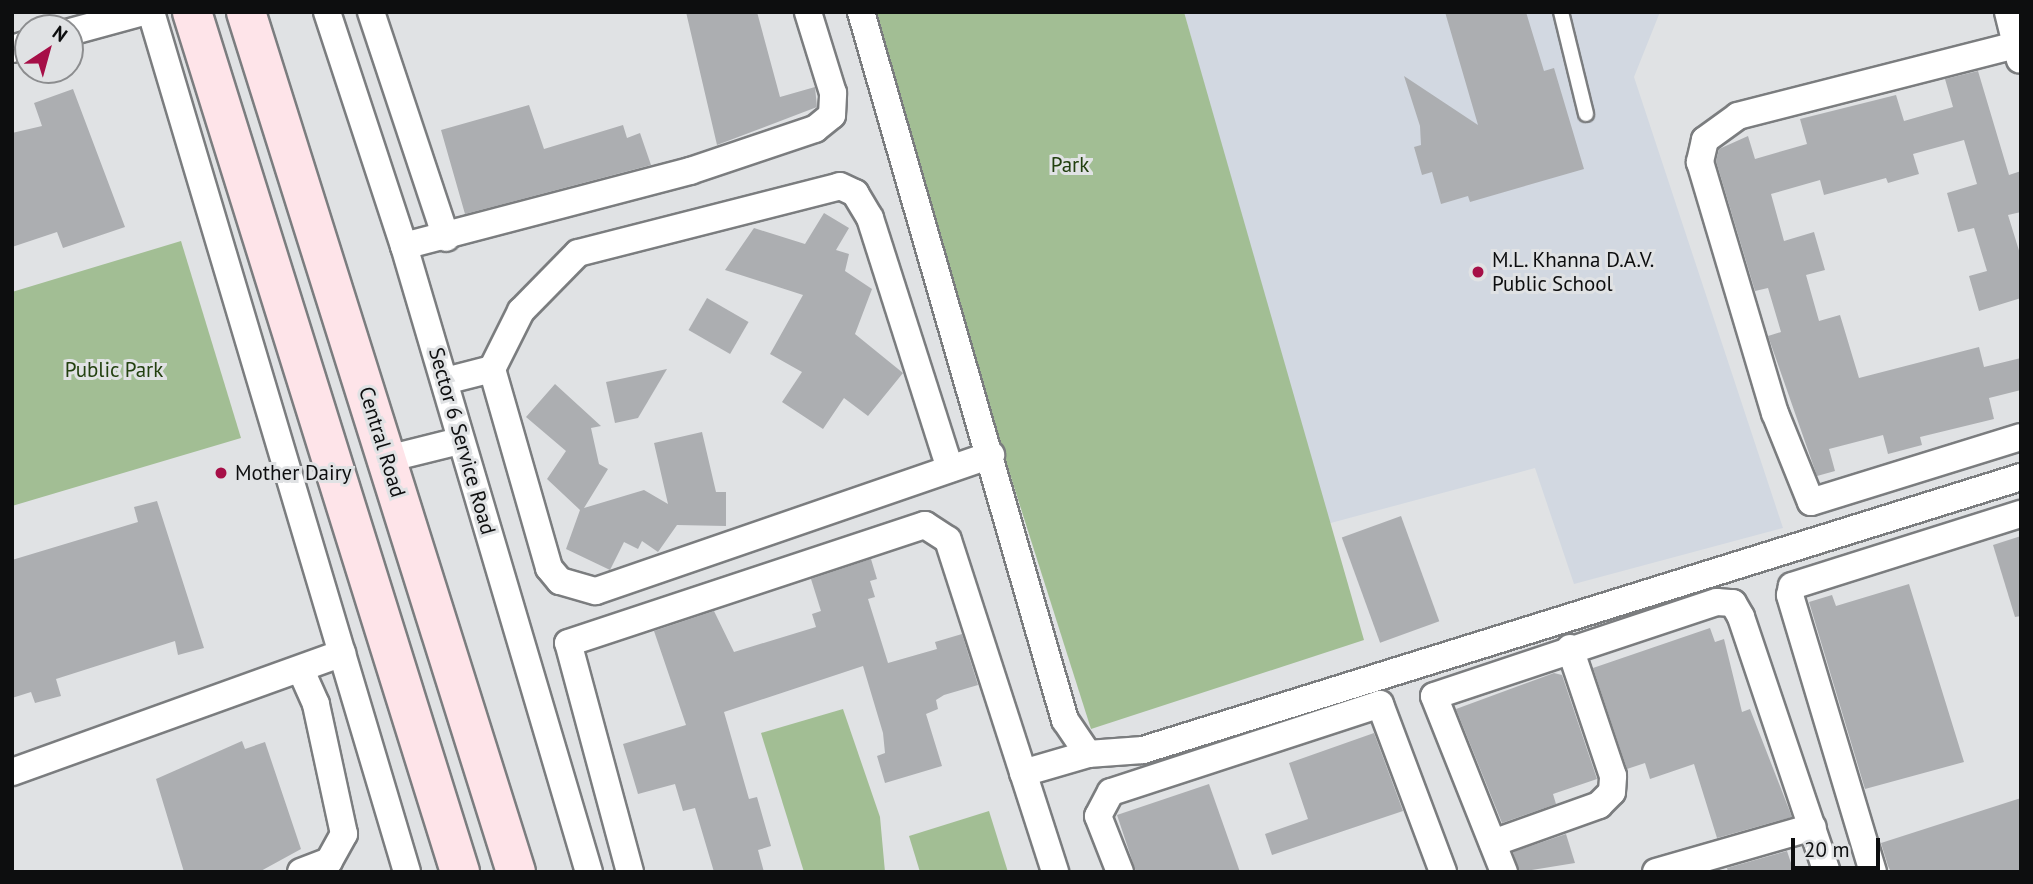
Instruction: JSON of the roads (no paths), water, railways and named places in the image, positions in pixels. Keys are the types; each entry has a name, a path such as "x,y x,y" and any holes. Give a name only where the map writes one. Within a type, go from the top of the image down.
{"main road":[{"path":"192,12 460,872"},
{"name":"Central Road","path":"246,12 516,872"}],"street":[{"path":"84,28 143,12"},
{"path":"151,12 407,872"},
{"name":"Sector 6 Service Road","path":"327,12 404,246 589,872"},
{"path":"371,12 446,238"},
{"path":"404,246 446,238 690,171 816,129 832,115 833,93 808,12"},
{"path":"861,12 991,455 1065,720 1088,754"},
{"path":"2008,12 2018,53 1751,112 1717,127 1705,140 1700,163 1775,413 1811,502 2021,437"},
{"path":"950,469 870,218 855,193 840,186 578,253 521,312 492,369 549,568 560,581 596,591 991,455"},
{"path":"445,381 492,369"},
{"path":"387,459 460,441"},
{"path":"282,455 327,445"},
{"path":"1024,773 1088,754 1143,750 2021,477"},
{"path":"1873,872 1790,594 1793,586 2021,514"},
{"path":"630,872 567,652 575,635 925,525 937,527 948,540 1055,872"},
{"path":"1434,696 1570,648 1717,602 1733,603 1828,872"},
{"path":"1493,843 1599,805 1612,792 1613,776 1570,648"},
{"path":"528,664 567,652"},
{"path":"12,772 342,653"},
{"path":"1422,663 1504,872"},
{"path":"301,670 316,704 344,834 329,861 301,872"},
{"path":"1370,679 1443,872"},
{"path":"1119,872 1098,816 1111,792 1380,704"},
{"path":"1656,872 1813,827"}],"lane":[{"path":"1561,12 1586,114"}],"place":[{"name":"M.L. Khanna D.A.V. Public School","path":"1478,272"},
{"name":"Mother Dairy","path":"221,473"}],"park label":[{"name":"Park","path":"1070,165"},
{"name":"Public Park","path":"114,370"}]}
